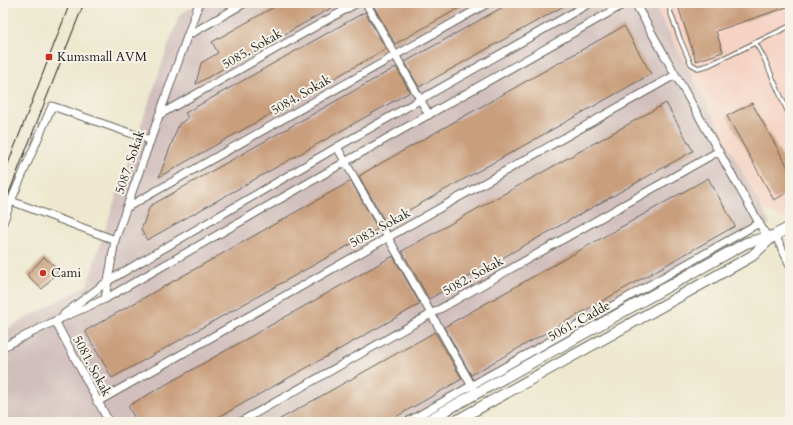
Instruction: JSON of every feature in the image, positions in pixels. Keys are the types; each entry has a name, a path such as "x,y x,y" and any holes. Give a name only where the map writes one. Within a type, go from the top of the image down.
{"street":[{"name":"5087. Sokak","path":"106,299 115,240 199,3"},
{"path":"187,36 245,3"},
{"name":"5085. Sokak","path":"159,115 357,3"},
{"path":"366,3 429,114"},
{"name":"5084. Sokak","path":"126,208 488,3"},
{"path":"55,321 108,280 337,146 590,3"},
{"path":"3,347 55,321 106,299 626,3"},
{"path":"635,3 759,223 771,236 790,265"},
{"name":"5083. Sokak","path":"97,402 676,75"},
{"path":"3,224 11,201 52,106 150,140"},
{"path":"337,146 474,389"},
{"name":"5082. Sokak","path":"240,422 719,151"},
{"path":"11,201 115,240"},
{"path":"407,422 474,389 759,223"},
{"path":"771,236 790,227"},
{"name":"5061. Cadde","path":"425,422 474,389 746,243 771,236"},
{"name":"5061. Cadde","path":"454,422 752,256 771,236"},
{"name":"5081. Sokak","path":"55,321 109,422"}],"lane":[{"path":"671,3 670,11 680,39 691,64 698,68 709,65 790,26"},
{"path":"755,42 764,58 790,117"}],"shaded area":[{"path":"200,3 653,3 770,224 422,422 3,422 3,331 87,285 179,15"},
{"path":"658,3 790,3 790,215 784,219 763,210 656,9"}],"building":[{"path":"281,3 340,3 196,84 201,63 218,53 212,42"},
{"path":"380,3 468,3 395,44 374,7"},
{"path":"510,3 569,3 419,87 405,62"},
{"path":"677,3 790,3 790,6 716,31 723,52 696,61"},
{"path":"365,12 386,49 159,177 179,124 188,118 185,113"},
{"path":"624,26 651,74 386,223 359,176"},
{"path":"396,67 410,92 147,240 141,230 150,206"},
{"path":"666,103 693,151 429,299 402,251"},
{"path":"752,103 790,171 790,191 774,200 727,116"},
{"path":"708,178 735,226 471,375 444,327"},
{"path":"351,181 378,229 112,378 85,331"},
{"path":"393,256 420,304 210,422 137,422 128,406"},
{"name":"Cami","path":"44,257 59,270 42,289 27,275"},
{"path":"435,332 462,379 387,422 275,422"}],"tram line":[{"path":"3,177 70,3"},
{"path":"3,208 84,3"}],"place":[{"name":"Kumsmall AVM","path":"49,57"},
{"name":"Cami","path":"43,273"}]}
